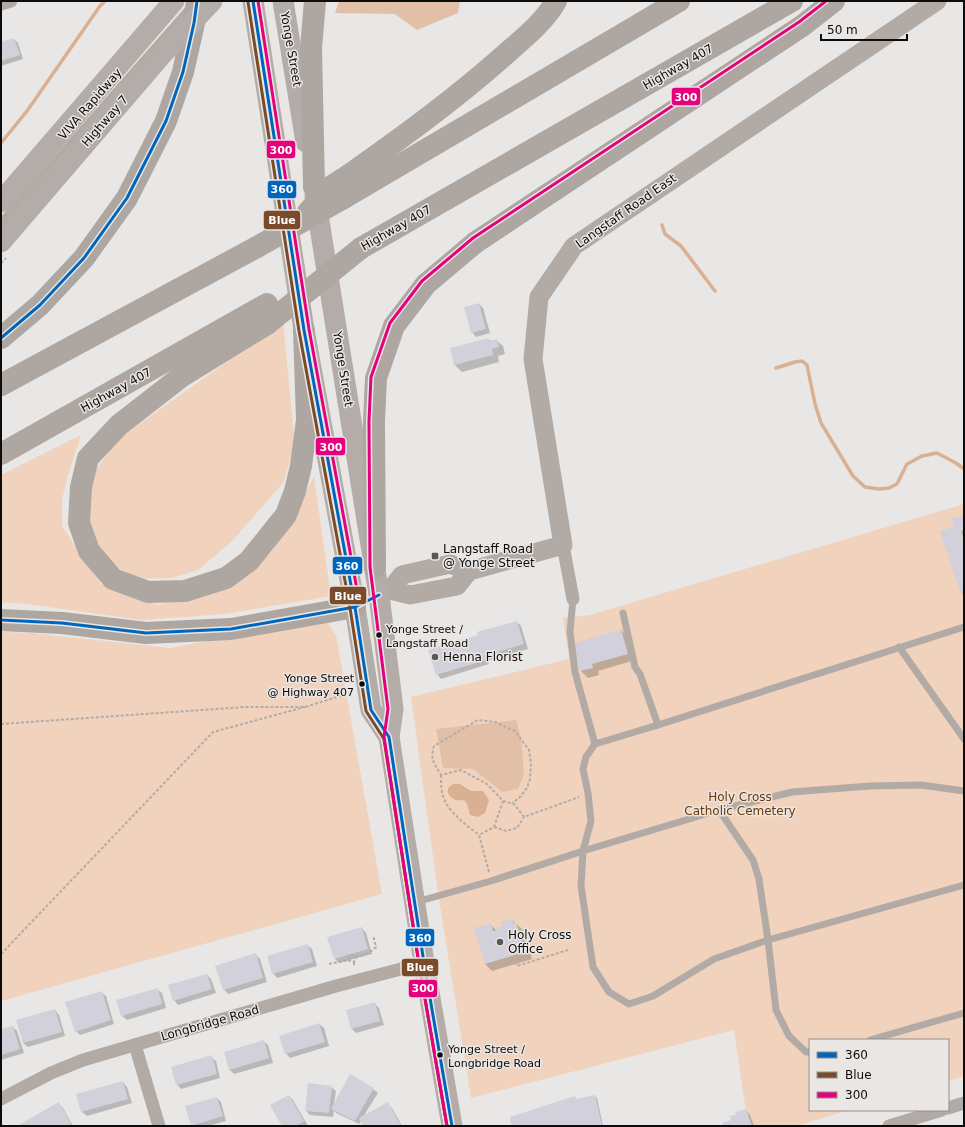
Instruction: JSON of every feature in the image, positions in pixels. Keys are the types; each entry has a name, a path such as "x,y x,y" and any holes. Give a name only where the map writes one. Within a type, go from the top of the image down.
{"highway":[{"path":"1,338 40,305 84,258 127,198 166,121 183,72 194,23 196,1"},
{"path":"314,187 311,48 315,1"},
{"path":"298,224 330,186 422,123 482,76 552,9 556,1"},
{"path":"1,385 298,224 679,1"},
{"name":"Highway 407","path":"1,454 267,314 361,248 792,1"},
{"path":"375,567 374,421 376,378 394,326 426,284 476,242 802,26 834,1"},
{"path":"267,314 182,376 119,425 88,458 81,487 80,523 88,551 113,580 148,592 185,591 226,578 249,561 286,515 295,491 301,466 307,420 304,330"},
{"path":"1,620 62,623 146,633 231,629 355,607"}],"main road":[{"path":"1,202 174,1"},
{"name":"Highway 7","path":"1,242 164,44 212,1"},
{"name":"Yonge Street","path":"253,1 304,330 355,607 371,710 389,737"},
{"name":"Yonge Street","path":"282,1 314,187 375,567 385,592 393,709 389,737 414,902 452,1126"},
{"path":"355,607 385,592"}],"street":[{"path":"1,4 11,1"},
{"name":"Langstaff Road East","path":"573,599 533,359 539,297 574,246 937,1"},
{"path":"385,592 410,595 457,586 469,571 563,545"},
{"name":"Longbridge Road","path":"1,1099 51,1073 83,1060 336,986 424,963"},
{"path":"135,1045 160,1126"},
{"path":"949,1108 964,1103"},
{"path":"889,1126 939,1111"}],"lane":[{"name":"VIVA Rapidway","path":"1,222 164,44 196,1"},
{"path":"573,599 570,632 574,672 595,744"},
{"path":"623,613 635,667 640,674 658,725"},
{"path":"964,627 595,744 586,757 583,769 588,793 591,821 583,851 581,886 593,967 609,992 629,1004 653,996 714,959 768,940 964,885"},
{"path":"899,647 964,739"},
{"path":"414,902 435,898 719,810 792,792 870,786 921,785 964,791"},
{"path":"719,810 753,860 759,880 776,1010 789,1036 806,1052 809,1052"},
{"path":"873,1039 964,1013"}],"path":[{"path":"1,954 213,732 368,688"},
{"path":"1,724 245,707 305,707"},
{"path":"491,881 479,835 461,821 445,802 442,791 441,775 432,760 434,746 478,720 495,722 514,731 529,750 531,764 528,788 512,803"},
{"path":"441,775 461,770 487,784 503,801 512,803 524,817"},
{"path":"494,827 506,831 517,828 524,817 588,793"},
{"path":"479,835 494,827 503,801"},
{"path":"348,960 351,955 356,957 370,953 376,947 373,935"},
{"path":"515,957 517,966 568,950"},
{"path":"354,966 356,957"},
{"path":"329,964 348,960 354,962"}],"green space":[{"path":"283,322 295,445 283,483 233,540 198,570 172,578 137,579 105,560 88,524 89,482 114,442"},
{"path":"81,435 68,475 62,500 62,526 101,584 157,605 221,591 271,553 314,477 331,596 225,614 142,620 1,602 1,475"},
{"name":"Holy Cross Catholic Cemetery","path":"964,504 964,1076 949,1081 949,1039 809,1039 809,1111 847,1111 796,1126 748,1126 734,1030 471,1098 438,893 411,697 569,659 563,618 590,615"},
{"path":"312,621 328,623 336,635 382,894 1,1001 1,632 32,633 170,648"}],"shaded area":[{"path":"339,1 462,1 460,2 458,13 417,30 395,14 335,13"},
{"path":"516,720 521,737 524,774 518,789 502,792 473,769 443,768 436,729"},
{"path":"453,784 460,784 471,791 483,791 489,800 485,813 478,817 470,815 467,804 464,800 454,800 448,793 448,788"}],"building":[{"path":"14,38 20,55 1,61 1,42"},
{"path":"479,303 486,329 471,333 464,307"},
{"path":"489,338 489,341 497,339 499,347 492,349 493,355 454,365 450,348"},
{"path":"964,515 964,530 961,531 964,541 964,591 960,592 940,531 954,527 951,519"},
{"path":"517,621 524,644 484,656 486,660 436,675 428,650 478,635 477,632"},
{"path":"621,629 628,654 592,664 593,668 580,671 572,644"},
{"name":"Holy Cross Office","path":"512,919 514,923 516,922 525,952 485,964 474,928 491,923 493,931 498,930 497,927 502,926 501,922"},
{"path":"362,927 368,949 334,959 327,937"},
{"path":"308,944 313,962 272,974 267,956"},
{"path":"256,953 263,978 223,990 215,966"},
{"path":"207,974 212,989 173,1001 168,985"},
{"path":"158,988 162,1004 121,1016 116,1000"},
{"path":"102,991 111,1020 75,1032 65,1002"},
{"path":"375,1002 380,1021 351,1029 346,1010"},
{"path":"55,1009 62,1032 23,1043 16,1020"},
{"path":"319,1023 325,1042 285,1054 279,1036"},
{"path":"13,1026 20,1049 1,1055 1,1029"},
{"path":"264,1040 269,1058 229,1070 224,1052"},
{"path":"212,1055 217,1074 176,1085 171,1067"},
{"path":"350,1074 374,1088 355,1121 331,1109"},
{"path":"123,1081 128,1099 81,1112 76,1094"},
{"path":"308,1083 332,1086 329,1113 305,1111"},
{"path":"289,1095 304,1121 296,1126 282,1126 270,1105"},
{"path":"595,1095 602,1126 511,1126 510,1117 575,1096 576,1099"},
{"path":"217,1097 223,1116 191,1126 185,1106"},
{"path":"59,1102 71,1124 68,1126 21,1126 20,1124"},
{"path":"388,1102 401,1126 363,1126 359,1118"},
{"path":"746,1109 752,1126 723,1126 722,1123 731,1120 730,1116 736,1115 735,1112"}],"waterway":[{"path":"1,143 27,111 105,1"},
{"path":"662,225 665,234 681,246 715,291"},
{"path":"776,368 802,361 807,365 815,404 821,423 853,476 865,487 879,489 889,488 897,484 907,464 922,456 937,453 964,469"}],"transit line":[{"name":"360","path":"1,338 40,305 84,258 127,198 166,121 183,72 194,23 197,1"},
{"name":"360","path":"253,1 304,330 355,607 371,710 389,737 424,963 452,1126"},
{"name":"300","path":"258,1 309,329 358,595"},
{"name":"300","path":"447,1126 419,964 384,737 388,709 370,567 369,421 371,377 390,323 422,281 473,238 799,22 826,1"},
{"name":"Blue","path":"248,2 299,331 350,608 366,711 384,739 419,964 447,1126"},
{"name":"360","path":"1,620 62,623 146,633 231,629 355,607 379,595"}],"place":[{"name":"Langstaff Road @ Yonge Street","path":"435,556"},
{"name":"Yonge Street / Langstaff Road","path":"379,635"},
{"name":"Henna Florist","path":"435,657"},
{"name":"Yonge Street @ Highway 407","path":"362,684"},
{"name":"Holy Cross Office","path":"500,942"},
{"name":"Yonge Street / Longbridge Road","path":"440,1055"}]}
